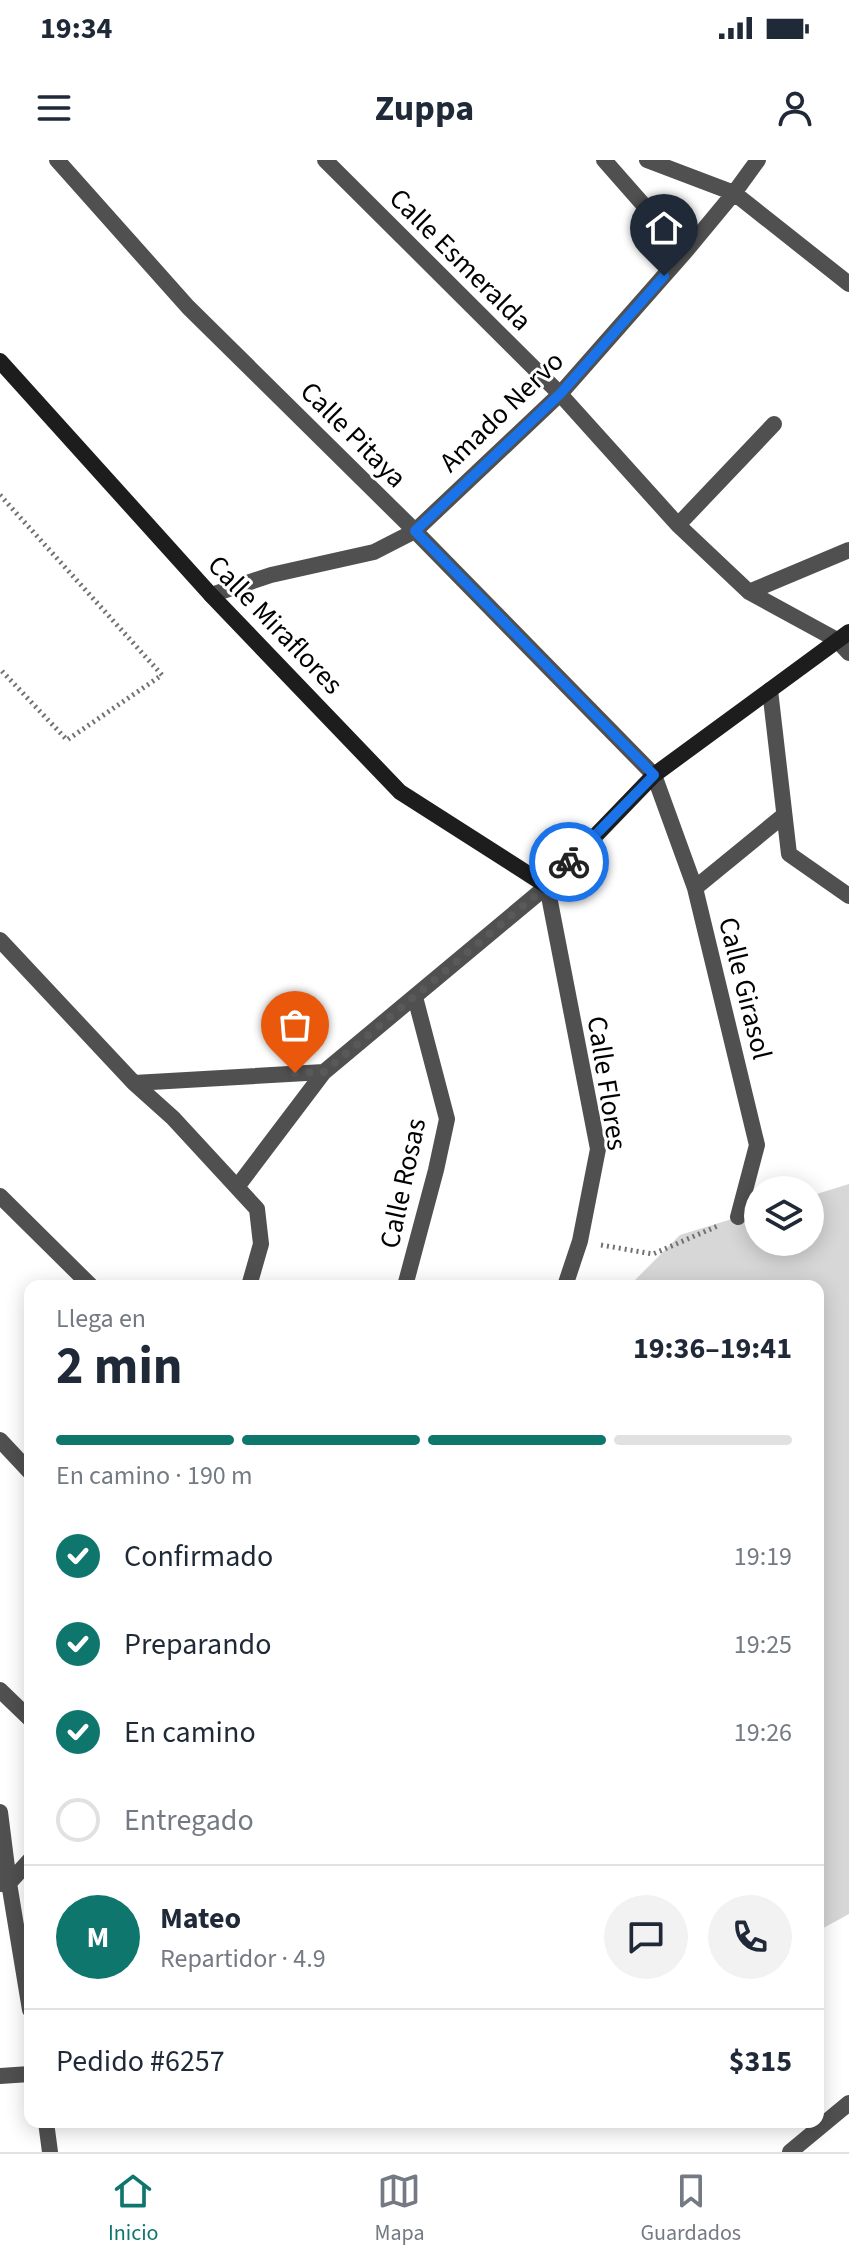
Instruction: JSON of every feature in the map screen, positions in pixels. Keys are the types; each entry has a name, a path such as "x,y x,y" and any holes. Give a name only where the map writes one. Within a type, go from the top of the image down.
{"main road":[{"name":"Calle Miraflores","path":"0,361 211,595 400,792 547,886"},
{"path":"547,886 654,775 843,636"}],"street":[{"name":"Calle Pitaya","path":"57,160 188,307 415,531 654,775"},
{"name":"Calle Esmeralda","path":"325,160 560,394 678,525 749,592 843,636 849,653"},
{"path":"604,160 685,252"},
{"path":"647,160 734,193 849,284"},
{"name":"Amado Nervo","path":"211,595 271,575 374,552 415,531 560,394 685,252 758,160"},
{"path":"678,525 774,424"},
{"path":"749,592 849,550"},
{"path":"770,690 789,854 849,896"},
{"name":"Calle Girasol","path":"654,775 695,888 757,1145 738,1217"},
{"path":"695,888 783,816"},
{"path":"237,1187 324,1072 547,886"},
{"name":"Calle Flores","path":"547,886 598,1149 580,1241 567,1280"},
{"path":"0,940 257,1209 261,1244 251,1280"},
{"name":"Calle Rosas","path":"407,1280 447,1119 415,997"},
{"path":"134,1083 324,1072"},
{"path":"0,1196 85,1280"},
{"path":"0,1440 24,1466"},
{"path":"0,1690 24,1713"},
{"path":"0,1812 4,1883 24,1981"},
{"path":"4,1883 24,1865"},
{"path":"0,2076 24,2074"},
{"path":"824,2124 849,2103"},
{"path":"47,2128 50,2152"},
{"path":"791,2152 819,2128"}],"path":[{"path":"0,495 162,675 67,740 0,669"},
{"path":"580,1241 653,1254 738,1217"}],"shaded area":[{"path":"849,1184 849,1914 824,1928 824,1280 635,1280 680,1235 744,1215 744,1256 824,1256 824,1192"}],"way so far":[{"path":"295,1073 324,1072 547,886 569,862"}],"route":[{"path":"569,862 654,775 415,531 560,394 664,276"}]}
